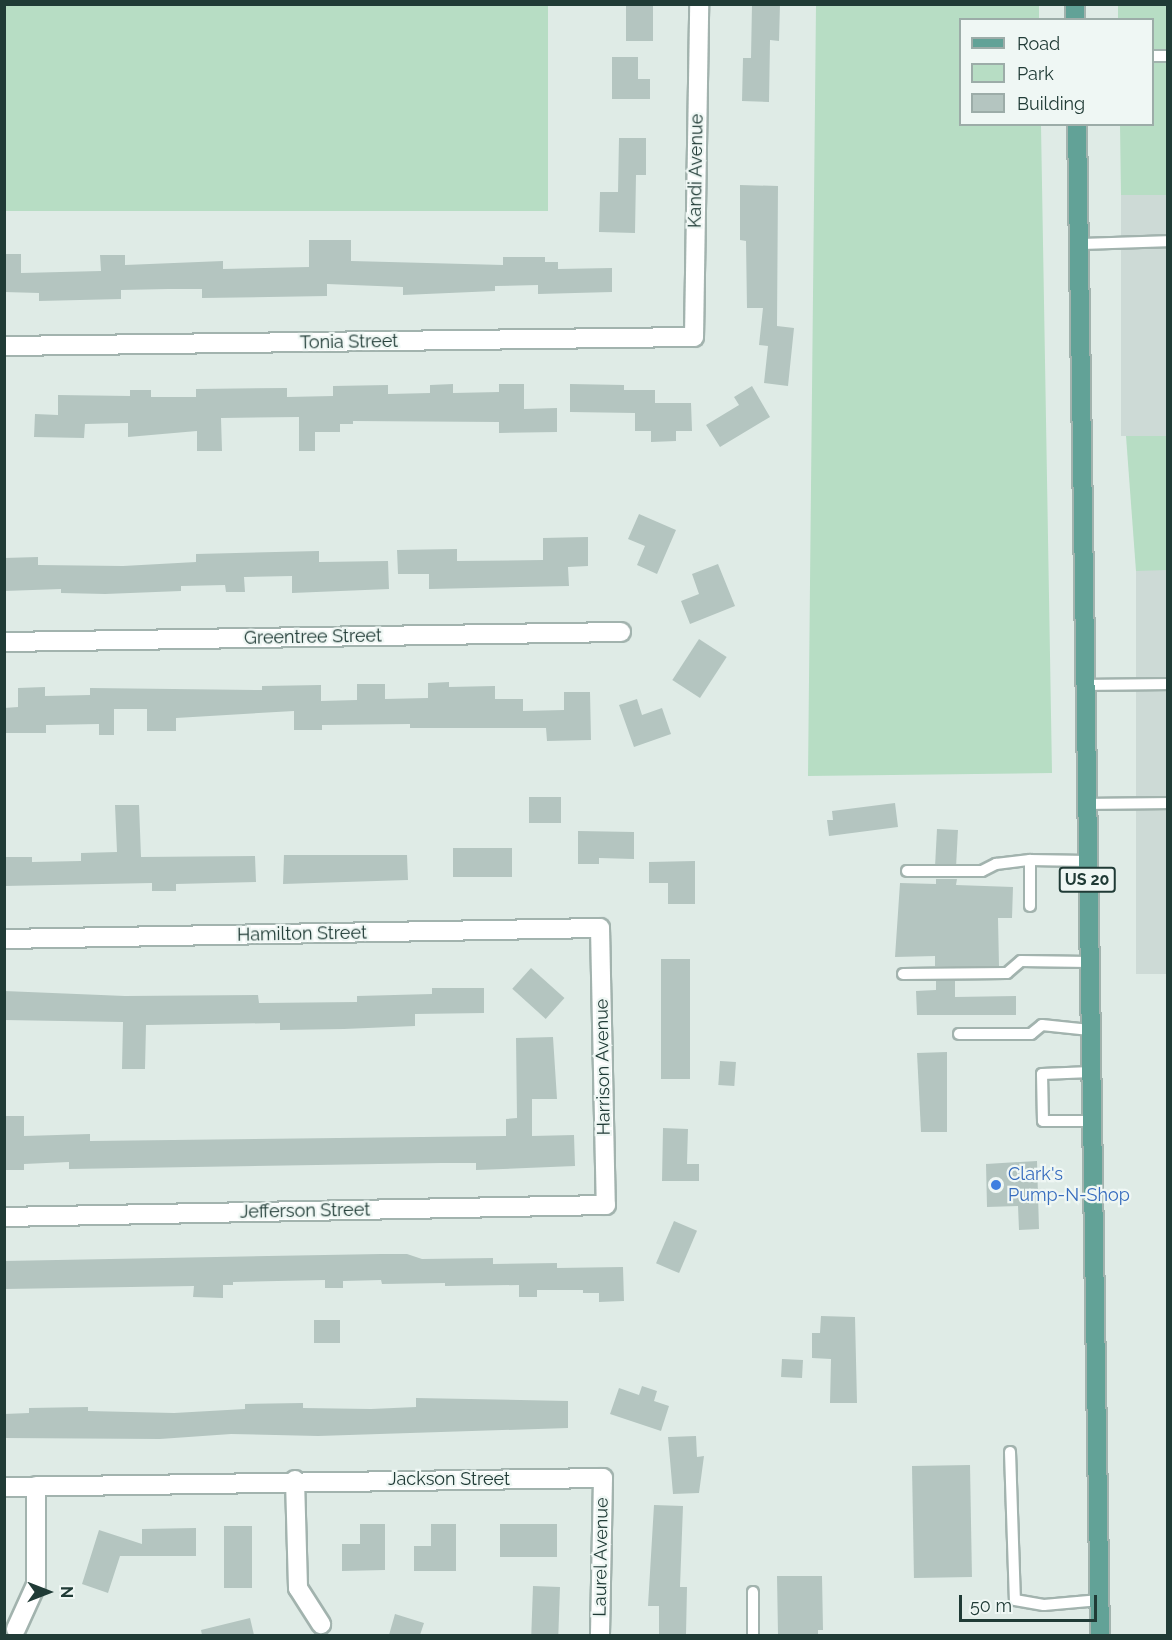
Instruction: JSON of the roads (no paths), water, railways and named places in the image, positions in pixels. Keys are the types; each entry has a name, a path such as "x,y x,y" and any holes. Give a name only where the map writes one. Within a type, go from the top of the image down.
{"main road":[{"name":"US 20","path":"1077,126 1100,1635"}],"street":[{"name":"Kandi Avenue","path":"694,337 699,4"},
{"name":"Tonia Street","path":"4,346 694,337"},
{"name":"Greentree Street","path":"4,642 621,632"},
{"name":"Hamilton Street","path":"4,939 600,928"},
{"name":"Harrison Avenue","path":"600,928 606,1205"},
{"name":"Jefferson Street","path":"4,1217 606,1205"},
{"name":"Jackson Street","path":"4,1487 296,1480 603,1478"},
{"name":"Laurel Avenue","path":"600,1635 603,1478"},
{"path":"296,1480 298,1588 321,1624"},
{"path":"16,1629 36,1585 36,1486"}],"lane":[{"path":"1080,244 1167,241"},
{"path":"1085,685 1167,684"},
{"path":"1086,804 1167,803"},
{"path":"907,871 982,871 996,864 1030,860 1087,861"},
{"path":"1030,860 1030,906"},
{"path":"903,974 1007,973 1021,961 1089,963"},
{"path":"958,1034 1031,1034 1042,1025 1090,1030"},
{"path":"1091,1072 1042,1074 1043,1121 1092,1121"},
{"path":"1010,1452 1011,1574 1016,1600 1044,1605 1100,1600"},
{"path":"753,1592 753,1635"}],"place":[{"name":"Clark's Pump-N-Shop","path":"996,1185"}]}
